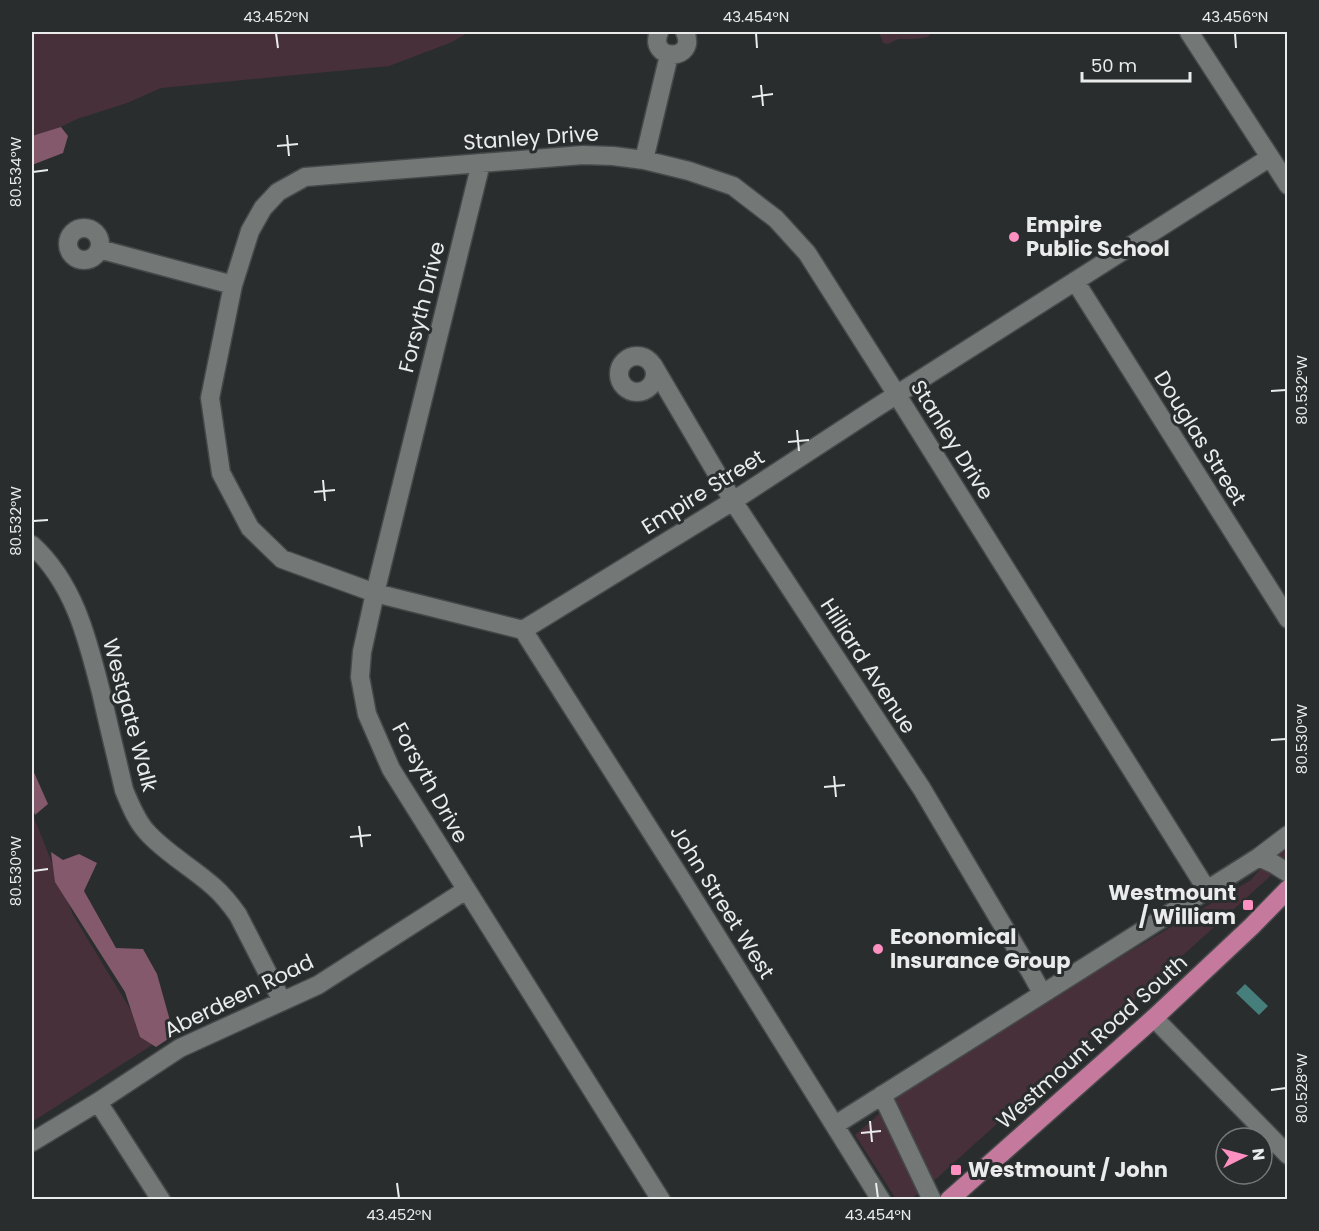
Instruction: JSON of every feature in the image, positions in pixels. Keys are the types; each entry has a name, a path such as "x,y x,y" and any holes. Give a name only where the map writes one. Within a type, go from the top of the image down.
{"main road":[{"name":"Westmount Road South","path":"949,1200 1154,1018 1252,926 1287,889"}],"street":[{"path":"659,32 657,41 659,47 669,55 676,55 684,50 688,40 685,32"},
{"path":"1189,32 1287,185"},
{"path":"644,160 669,55"},
{"name":"Stanley Drive","path":"523,630 375,593 282,560 250,528 221,472 210,398 233,285 250,231 263,208 278,192 305,177 583,155 613,156 644,160 689,171 733,186 776,219 807,253 1207,890"},
{"name":"Empire Street","path":"523,630 733,501 1269,158"},
{"name":"Forsyth Drive","path":"481,163 375,593 362,652 360,677 367,714 391,768 661,1200"},
{"path":"99,249 233,285"},
{"name":"Douglas Street","path":"1075,281 1287,619"},
{"name":"Hilliard Avenue","path":"653,366 733,501 922,789 1042,993"},
{"name":"Westgate Walk","path":"32,545 54,569 76,609 88,641 124,790 133,811 145,830 214,887 228,902 238,915 282,1001"},
{"name":"John Street West","path":"523,630 881,1200"},
{"path":"835,1125 1259,857 1287,835"},
{"path":"1259,857 1287,873"},
{"name":"Aberdeen Road","path":"32,1143 180,1048 318,985 466,890"},
{"path":"1154,1018 1287,1155"},
{"path":"882,1095 932,1200"},
{"path":"98,1102 161,1200"}],"shaded area":[{"path":"32,32 469,32 452,42 389,66 161,88 127,103 77,119 32,141"},
{"path":"879,32 931,32 928,37 898,39 888,44 883,43"},
{"path":"61,127 68,136 63,153 32,165 32,136"},
{"path":"32,768 48,804 35,815 32,805"},
{"path":"32,813 73,915 152,1045 32,1122"},
{"path":"1287,841 1287,861 937,1178 911,1199 896,1199 855,1135 902,1094 1061,992 1251,880 1279,846"},
{"path":"51,852 63,860 79,854 97,863 84,891 116,948 143,949 157,974 174,1035 156,1047 140,1037 125,992 55,882"}],"water":[{"path":"1245,984 1268,1006 1259,1015 1236,993"}],"place":[{"name":"Empire Public School","path":"1014,237"},
{"name":"Westmount / William","path":"1248,905"},
{"name":"Economical Insurance Group","path":"878,949"},
{"name":"Westmount / John","path":"956,1170"}]}
